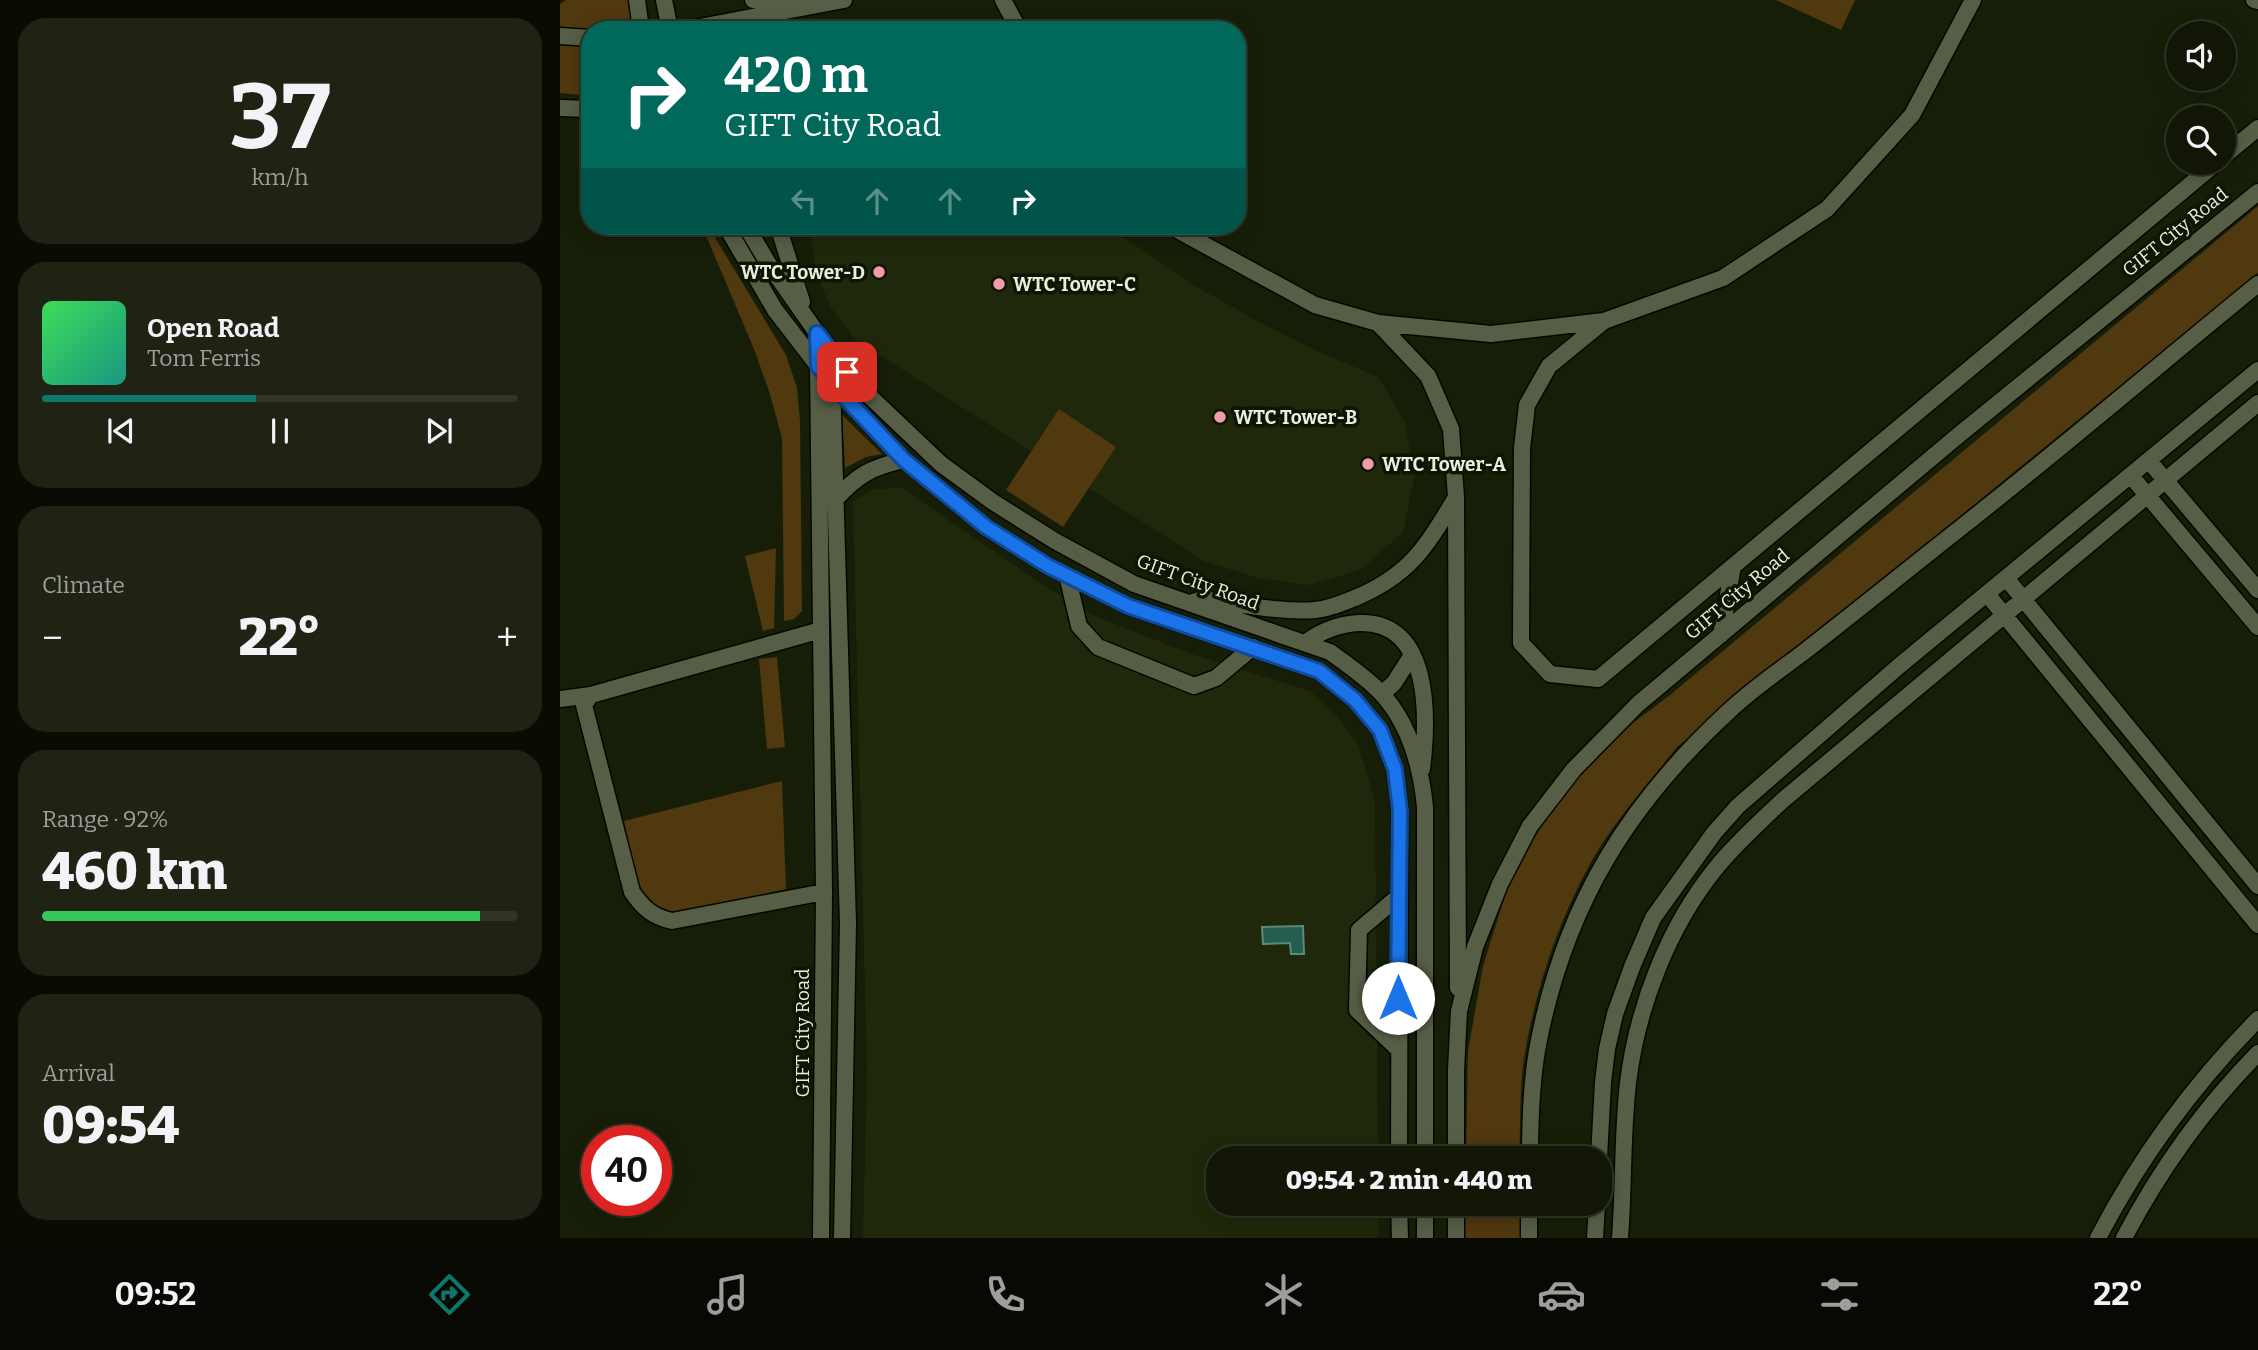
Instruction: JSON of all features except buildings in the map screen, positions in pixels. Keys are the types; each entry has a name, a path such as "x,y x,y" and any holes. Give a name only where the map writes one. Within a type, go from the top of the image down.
{"street":[{"path":"637,0 640,21"},
{"path":"664,0 668,21"},
{"path":"753,0 825,4"},
{"path":"733,21 844,0"},
{"path":"1003,0 1014,21"},
{"path":"1187,235 1315,305 1378,323 1491,334 1604,321 1723,278 1827,209 1912,115 1975,2"},
{"path":"560,36 581,37"},
{"path":"560,108 581,109"},
{"path":"2236,146 2258,128"},
{"path":"1604,321 1549,366 1527,405 1522,448 1521,643 1550,674 1598,679 2202,175"},
{"name":"GIFT City Road","path":"1456,1146 1459,1011 1475,947 1500,884 1530,826 1574,769 1638,704 1960,434 2258,192"},
{"path":"731,235 775,310 832,384 904,460 986,527 1067,575 1128,606 1319,671 1355,700 1380,730 1395,769 1400,811 1399,1146"},
{"name":"GIFT City Road","path":"751,235 817,333 860,387 941,464 993,502 1055,541 1134,584 1330,652 1357,671 1382,694 1412,745 1422,775 1424,1146"},
{"path":"781,235 807,317"},
{"path":"1530,1146 1530,1112 1538,1042 1551,985 1579,910 1601,865 1624,827 1669,772 1730,710 1989,506 2258,284"},
{"path":"1378,323 1428,376 1451,429 1456,497 1459,1011"},
{"name":"GIFT City Road","path":"817,333 824,892 821,1238"},
{"path":"835,357 832,384 834,501 848,924 842,1238"},
{"path":"1600,1146 1607,1049 1615,1014 1632,967 1653,918 1713,833 1738,806 1899,666 2258,370"},
{"path":"1620,1238 1625,1129 1635,1046 1654,977 1688,907 1715,869 1783,800 2258,404"},
{"path":"834,501 850,482 877,466 904,460"},
{"path":"2149,461 2258,590"},
{"path":"2131,476 2258,627"},
{"path":"1187,604 1203,599 1316,610 1341,604 1376,589 1409,567 1429,542 1456,497"},
{"path":"2082,516 2100,535"},
{"path":"1721,635 1733,566"},
{"path":"1067,575 1079,626 1098,647 1194,686 1216,678 1253,647"},
{"path":"2006,578 2258,886"},
{"path":"1987,594 2258,925"},
{"path":"1305,643 1319,632 1351,623 1373,622 1398,633 1412,655 1424,687 1425,743 1422,775"},
{"path":"560,699 591,695 821,630"},
{"path":"1382,694 1394,683 1412,655"},
{"path":"591,695 584,705 585,712 632,892 641,905 652,914 672,921 824,892"},
{"path":"1398,1049 1357,1010 1359,930 1399,896"},
{"path":"2098,1238 2130,1180 2180,1107 2258,1019"},
{"path":"2124,1238 2174,1156 2226,1088 2258,1053"},
{"path":"1399,1216 1400,1238"},
{"path":"1424,1216 1424,1238"},
{"path":"1456,1216 1456,1238"},
{"path":"1529,1216 1529,1238"},
{"path":"1595,1238 1596,1216"}],"shaded area":[{"path":"566,0 630,0 634,21 581,21 581,29 560,27 560,4"},
{"path":"1776,0 1855,0 1841,30"},
{"path":"560,45 581,46 581,95 560,93"},
{"path":"2258,206 2258,273 1677,747 1600,847 1568,908 1542,978 1525,1052 1519,1146 1466,1146 1468,1051 1483,966 1508,886 1531,843 1560,799 1608,742 1670,695"},
{"path":"706,235 713,235 786,355 797,388 800,421 802,611 794,619 784,621 782,438 754,349"},
{"path":"811,235 1120,235 1194,285 1255,320 1378,377 1405,422 1414,477 1403,532 1360,570 1309,585 1258,578 1204,561 856,340 830,306 816,273"},
{"path":"1059,409 1116,447 1063,527 1006,490"},
{"path":"842,415 882,454 866,457 845,468"},
{"path":"902,488 1043,585 1097,617 1192,654 1310,691 1337,717 1358,744 1375,801 1378,1146 1206,1146 1206,1216 1378,1216 1378,1238 863,1238 867,1071 853,502 874,489"},
{"path":"776,548 774,628 763,631 745,556"},
{"path":"777,657 785,747 767,749 759,659"},
{"path":"782,781 786,889 678,913 661,910 646,898 637,878 624,821"},
{"path":"1465,1216 1520,1216 1521,1238 1465,1238"}],"water":[{"path":"1303,926 1304,954 1291,954 1290,943 1263,944 1262,927"}],"place":[{"name":"WTC Tower-D","path":"879,272"},
{"name":"WTC Tower-C","path":"999,284"},
{"name":"WTC Tower-B","path":"1220,417"},
{"name":"WTC Tower-A","path":"1368,464"}],"route":[{"path":"847,372 817,333 818,366 832,384 904,460 986,527 1048,566 1128,606 1319,671 1355,700 1380,730 1395,769 1400,811 1398,998"}]}
